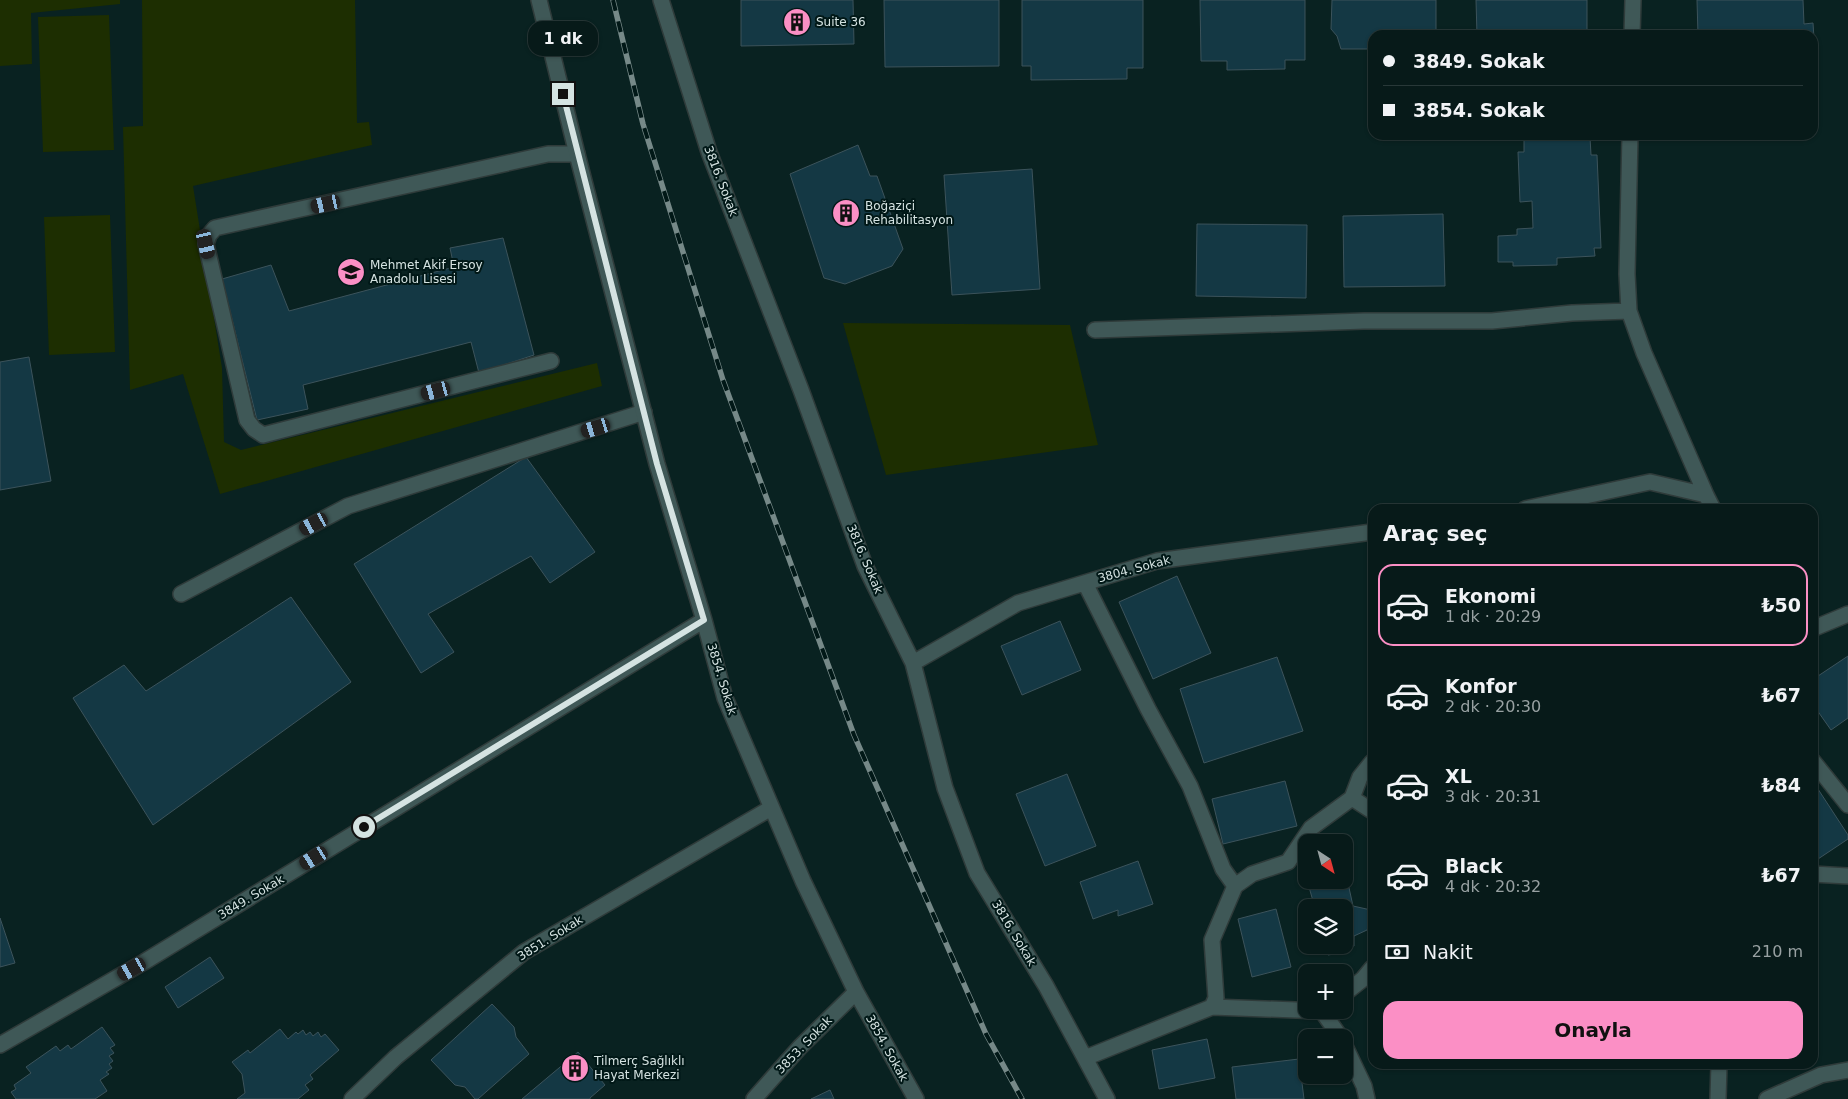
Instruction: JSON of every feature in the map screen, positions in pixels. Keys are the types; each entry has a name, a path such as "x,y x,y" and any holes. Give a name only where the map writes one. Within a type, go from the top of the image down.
{"street":[{"name":"3854. Sokak","path":"539,0 657,464 704,620 725,698 802,881 856,992 916,1099"},
{"name":"3816. Sokak","path":"662,0 709,152 802,390 865,566 913,663 945,788 977,873 1046,986 1107,1099"},
{"path":"1632,30 1633,0"},
{"path":"1630,140 1628,311 1644,354 1710,504"},
{"path":"551,361 263,435 254,429 247,420 206,244 209,235 215,228 548,154 577,154"},
{"path":"1095,330 1364,321 1492,320 1572,313 1628,311"},
{"path":"181,594 348,506 644,412"},
{"path":"1548,504 1650,482 1706,495"},
{"name":"3804. Sokak","path":"913,663 1018,603 1157,561 1368,533"},
{"path":"1085,582 1148,709 1190,786 1223,869 1235,886"},
{"path":"1818,626 1848,614"},
{"name":"3849. Sokak","path":"0,1045 152,957 704,620"},
{"path":"1212,1007 1216,998 1212,940 1235,886 1252,874 1288,862 1311,828 1352,798 1360,777 1368,767"},
{"path":"1818,768 1848,805"},
{"path":"1352,798 1368,808"},
{"name":"3851. Sokak","path":"352,1099 396,1057 524,952 771,808"},
{"path":"1818,874 1848,876"},
{"path":"1353,987 1368,973"},
{"name":"3853. Sokak","path":"754,1099 800,1048 856,992"},
{"path":"1084,1058 1212,1007 1298,1010"},
{"path":"1353,1063 1364,1086 1367,1099"},
{"path":"1718,1099 1719,1069"},
{"path":"1767,1099 1821,1075 1848,1070"}],"green space":[{"path":"0,0 120,0 120,4 31,13 32,64 0,66"},
{"path":"142,0 355,0 357,123 369,122 372,145 193,186 222,368 224,442 241,450 597,363 602,386 220,494 183,374 130,390 123,127 143,126"},
{"path":"109,15 114,150 43,152 38,17"},
{"path":"110,215 115,352 49,355 44,217"},
{"path":"843,323 1070,325 1098,445 886,475"}],"building":[{"name":"Suite 36","path":"741,0 853,0 854,44 741,46"},
{"path":"884,0 999,0 999,66 885,67"},
{"path":"1022,0 1143,0 1143,68 1127,68 1127,79 1031,80 1031,66 1022,66"},
{"path":"1200,0 1305,0 1305,60 1285,60 1285,69 1227,70 1227,61 1201,61"},
{"path":"1332,0 1436,0 1436,30 1368,30 1368,49 1341,49 1337,36 1331,29"},
{"path":"1476,0 1587,0 1587,30 1477,30"},
{"path":"1697,0 1803,0 1804,24 1813,23 1813,30 1698,30"},
{"path":"1524,140 1590,140 1591,155 1597,155 1601,248 1594,248 1595,256 1557,258 1557,265 1513,266 1513,262 1498,262 1498,236 1517,235 1517,229 1533,228 1532,201 1520,202 1518,152 1524,152"},
{"name":"Boğaziçi Rehabilitasyon","path":"858,145 870,176 877,176 903,249 892,266 845,284 824,278 790,174"},
{"path":"1032,169 1040,289 952,295 944,175"},
{"path":"1443,214 1445,286 1344,287 1343,216"},
{"path":"1197,224 1307,225 1306,298 1196,296"},
{"path":"503,238 534,355 479,373 471,342 303,385 308,409 257,420 222,279 271,265 289,311 454,267 450,248"},
{"path":"29,357 51,481 0,490 0,362"},
{"path":"526,457 595,552 550,583 531,556 428,614 454,652 421,673 354,564"},
{"path":"1177,576 1211,653 1153,679 1119,602"},
{"path":"291,597 351,682 153,825 73,698 124,665 146,691"},
{"path":"1060,621 1081,670 1022,695 1001,646"},
{"path":"1848,656 1848,718 1831,730 1818,712 1818,676"},
{"path":"1277,657 1303,731 1204,763 1180,689"},
{"path":"1067,774 1096,846 1045,866 1016,794"},
{"path":"1285,781 1297,826 1223,844 1212,799"},
{"path":"1818,789 1848,835 1848,839 1818,859"},
{"path":"1138,861 1153,904 1118,916 1118,910 1093,919 1080,882"},
{"path":"1310,889 1349,889 1351,899 1312,899"},
{"path":"1353,906 1368,909 1368,928 1354,936 1354,946"},
{"path":"1276,909 1291,967 1252,977 1238,919"},
{"path":"0,918 15,963 0,967"},
{"path":"210,957 224,978 178,1008 165,987"},
{"path":"492,1004 514,1027 516,1037 529,1054 478,1099 475,1099 465,1087 455,1085 431,1060"},
{"path":"102,1027 115,1045 110,1048 114,1053 109,1056 113,1061 109,1064 112,1068 106,1072 109,1074 100,1080 107,1091 95,1099 16,1099 11,1092 16,1089 14,1085 31,1073 26,1067 56,1046 60,1051 68,1045 71,1049"},
{"path":"280,1029 288,1039 296,1032 298,1034 303,1030 306,1035 310,1032 313,1036 318,1032 321,1037 325,1034 339,1050 310,1075 313,1079 305,1085 309,1090 298,1099 237,1099 245,1093 242,1074 232,1062 248,1050 250,1053"},
{"path":"1207,1039 1215,1078 1159,1089 1152,1050"},
{"name":"Tilmerç Sağlıklı Hayat Merkezi","path":"578,1052 605,1085 590,1099 522,1099"},
{"path":"1298,1059 1298,1084 1302,1084 1304,1099 1236,1099 1232,1067"},
{"path":"830,1090 834,1099 811,1099"}],"railway":[{"path":"613,0 643,124 723,380 854,735 986,1034 1022,1099"}],"place":[{"name":"Suite 36","path":"797,22"},
{"name":"Boğaziçi Rehabilitasyon","path":"846,213"},
{"name":"Mehmet Akif Ersoy Anadolu Lisesi","path":"351,272"},
{"name":"Tilmerç Sağlıklı Hayat Merkezi","path":"575,1068"}],"route":[{"path":"364,827 704,620 657,464 563,94"}]}
